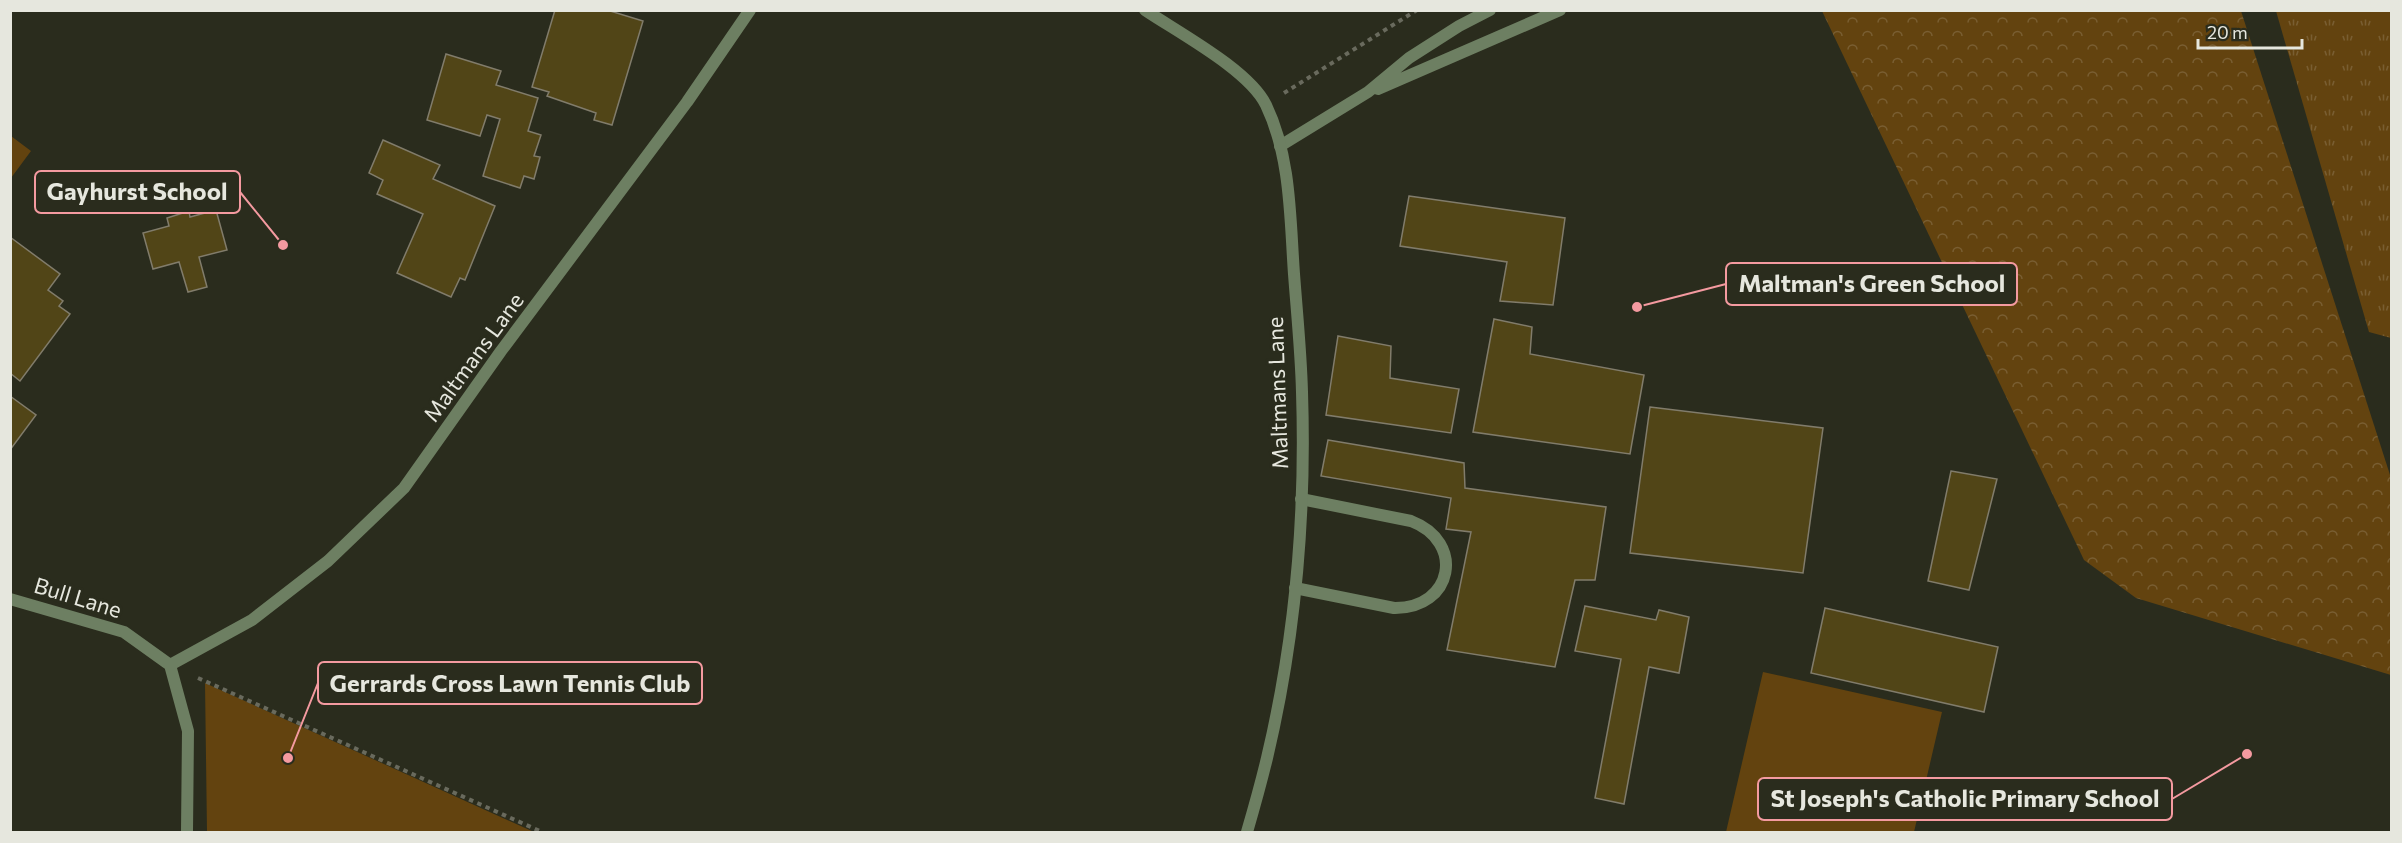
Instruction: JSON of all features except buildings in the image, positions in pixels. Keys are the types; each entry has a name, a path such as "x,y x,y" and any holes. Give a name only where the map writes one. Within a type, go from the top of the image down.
{"street":[{"name":"Maltmans Lane","path":"170,665 252,620 328,561 404,488 501,351 668,129 750,10"},
{"name":"Maltmans Lane","path":"1145,10 1251,83 1265,104 1280,146 1288,191 1302,392 1300,499 1295,588 1289,645 1268,757 1247,832"},
{"path":"1280,146 1368,92 1409,58 1459,26 1490,10"},
{"path":"1368,92 1560,10"},
{"path":"1295,588 1394,608 1409,608 1424,603 1436,593 1443,580 1446,565 1444,550 1437,536 1425,526 1300,499"},
{"name":"Bull Lane","path":"10,599 124,632 170,665"},
{"path":"170,665 188,730 186,832"}],"path":[{"path":"1265,104 1417,10"},
{"path":"170,665 542,832"}],"green space":[{"path":"1822,11 2241,11 2391,478 2391,675 2136,598 2084,560"},
{"path":"2276,11 2391,11 2391,338 2369,332"},
{"path":"11,136 31,151 10,178"},
{"path":"1763,672 1942,712 1914,832 1726,832"},
{"path":"205,683 534,832 207,832"}],"place":[{"name":"Gayhurst School","path":"283,245"},
{"name":"Maltman's Green School","path":"1637,307"},
{"name":"St Joseph's Catholic Primary School","path":"2247,754"},
{"name":"Gerrards Cross Lawn Tennis Club","path":"288,758"}]}
